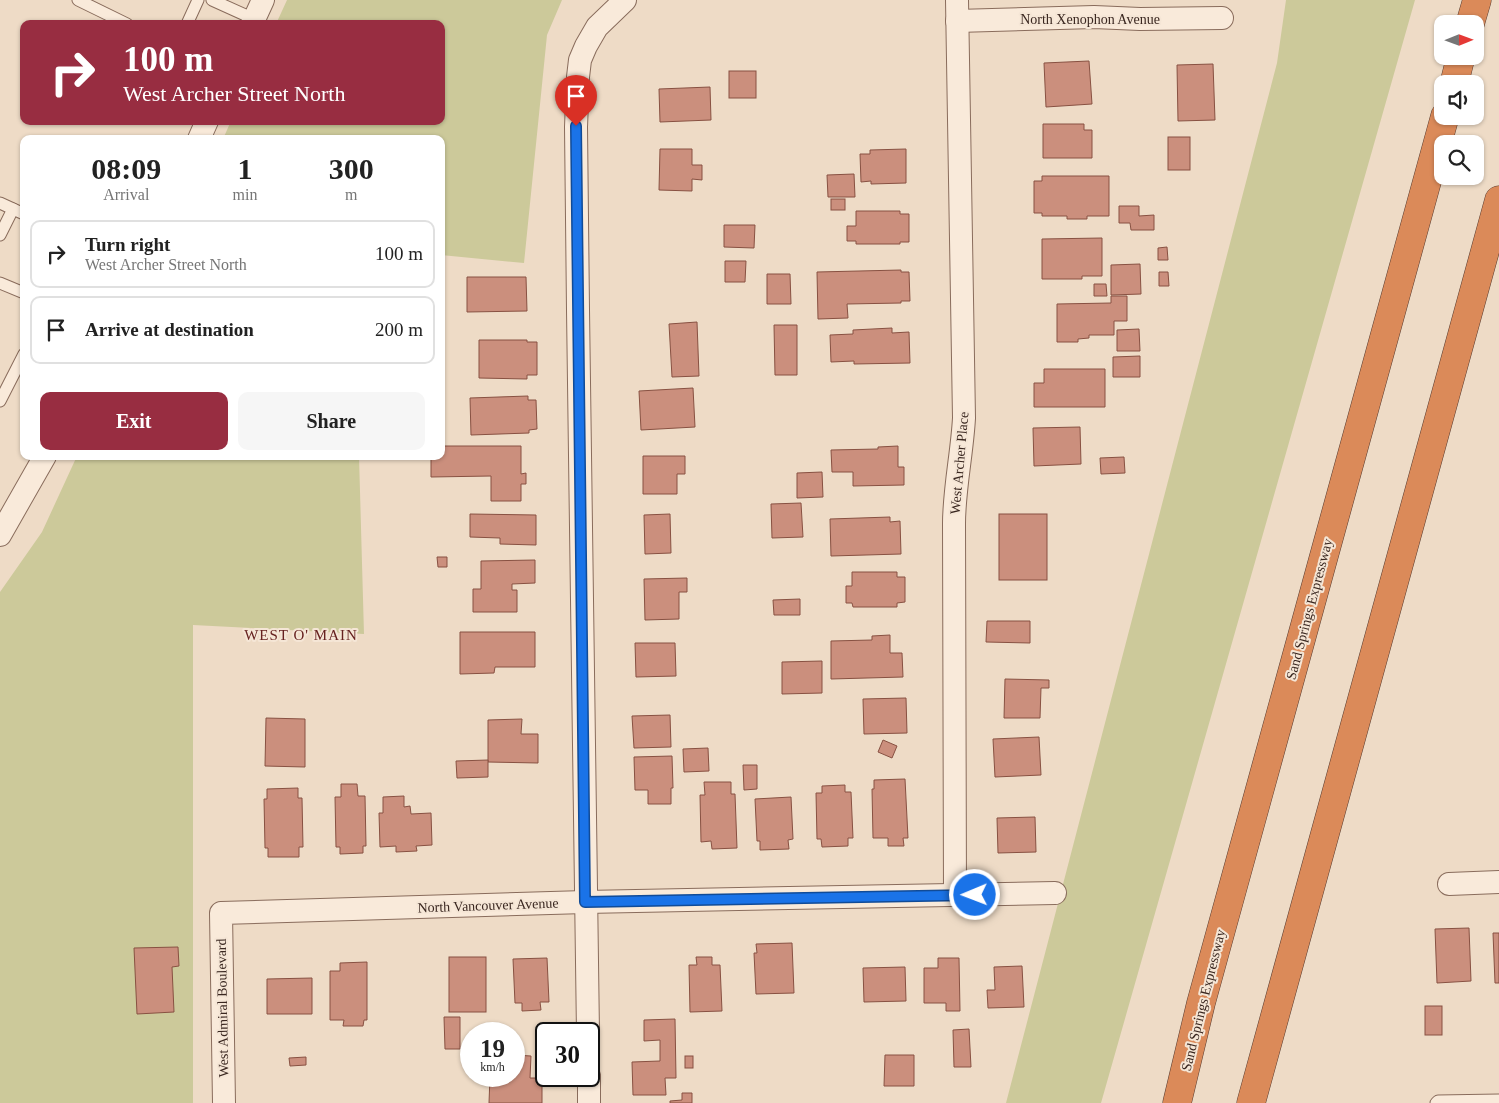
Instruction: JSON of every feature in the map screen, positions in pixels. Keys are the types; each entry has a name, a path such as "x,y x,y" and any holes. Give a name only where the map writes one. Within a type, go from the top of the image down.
{"highway":[{"path":"1473,15 1477,0"},
{"name":"Sand Springs Expressway","path":"1177,1103 1201,1003 1443,125"},
{"path":"1251,1103 1499,200"}],"street":[{"path":"588,1022 576,126 580,60 598,27 625,0"},
{"name":"North Xenophon Avenue","path":"957,10 1140,19 1222,18"},
{"name":"West Archer Place","path":"955,895 954,503 961,459 964,418 957,10"},
{"path":"0,535 43,460"},
{"path":"1448,884 1499,882"},
{"name":"North Vancouver Avenue","path":"221,913 585,902 1055,893"},
{"name":"West Admiral Boulevard","path":"221,913 224,1103"},
{"path":"588,1087 589,1103"}],"lane":[{"path":"78,0 119,20"},
{"path":"189,20 198,0"},
{"path":"212,0 256,14"},
{"path":"0,203 19,211 0,235"},
{"path":"0,283 20,291"},
{"path":"0,401 20,362"},
{"path":"1436,1103 1438,1101 1499,1100"}],"shaded area":[{"path":"287,0 562,0 547,35 524,263 445,255 445,135 225,135 229,125 445,125 445,20 278,20"},
{"path":"1286,0 1415,0 1101,1103 1006,1103 1277,63"},
{"path":"75,460 359,460 364,634 193,625 193,1103 0,1103 0,592 42,532"}],"building":[{"path":"1089,61 1092,104 1046,107 1044,63"},
{"path":"1213,64 1215,120 1178,121 1177,65"},
{"path":"729,71 756,71 756,98 729,98"},
{"path":"710,87 711,120 660,122 659,89"},
{"path":"1043,124 1084,124 1084,130 1092,130 1092,158 1043,158"},
{"path":"1168,137 1190,137 1190,170 1168,170"},
{"path":"660,149 692,149 692,165 702,165 702,180 692,179 692,191 659,190"},
{"path":"906,149 906,183 871,184 871,181 861,182 860,154 870,154 870,150"},
{"path":"854,174 855,197 828,197 827,175"},
{"path":"1042,176 1109,176 1109,216 1087,216 1087,219 1067,219 1067,216 1042,216 1042,213 1034,213 1034,181 1042,181"},
{"path":"831,199 845,199 845,210 831,210"},
{"path":"1119,206 1139,206 1139,216 1154,215 1154,230 1131,230 1130,223 1119,223"},
{"path":"856,211 900,211 900,214 909,214 909,242 900,242 900,244 856,244 856,241 847,241 847,226 856,226"},
{"path":"724,225 755,225 754,248 724,247"},
{"path":"1102,238 1102,276 1082,276 1082,279 1042,279 1042,239"},
{"path":"1167,247 1168,260 1158,260 1158,248"},
{"path":"725,261 746,261 745,282 725,282"},
{"path":"1140,264 1141,294 1111,295 1111,265"},
{"path":"901,270 901,272 909,272 910,301 901,301 901,303 847,304 848,318 818,319 817,272"},
{"path":"1159,272 1168,272 1169,286 1159,286"},
{"path":"767,274 790,274 791,304 767,304"},
{"path":"467,277 526,277 527,311 467,312"},
{"path":"1094,284 1106,284 1107,296 1094,296"},
{"path":"1111,296 1127,296 1127,321 1114,321 1114,335 1089,335 1089,338 1078,339 1078,342 1057,342 1057,304 1111,303"},
{"path":"697,322 699,376 672,377 669,324"},
{"path":"774,325 797,325 797,375 775,375"},
{"path":"892,328 892,333 909,332 910,363 854,364 854,361 831,362 830,335 853,334 853,330"},
{"path":"1139,329 1140,351 1117,351 1117,330"},
{"path":"479,340 527,340 527,342 537,342 537,375 527,375 527,379 479,378"},
{"path":"1140,356 1140,377 1113,377 1113,357"},
{"path":"1044,369 1105,369 1105,407 1034,407 1034,383 1044,383"},
{"path":"693,388 695,427 641,430 639,391"},
{"path":"528,396 528,400 536,400 537,429 529,430 529,433 471,435 470,398"},
{"path":"1080,427 1081,464 1034,466 1033,428"},
{"path":"445,446 521,446 521,474 526,473 526,484 521,484 521,501 491,501 491,476 431,477 431,460 445,460"},
{"path":"898,446 898,467 904,467 904,485 853,486 853,472 832,472 831,450 878,449 878,447"},
{"path":"643,456 685,456 685,474 677,474 677,494 643,494"},
{"path":"1124,457 1125,473 1101,474 1100,458"},
{"path":"822,472 823,497 797,498 797,473"},
{"path":"801,503 803,537 772,538 771,504"},
{"path":"470,514 536,515 536,545 500,544 500,538 470,537"},
{"path":"670,514 671,553 645,554 644,515"},
{"path":"999,514 1047,514 1047,580 999,580"},
{"path":"890,517 890,522 900,521 901,554 831,556 830,519"},
{"path":"437,557 447,557 447,567 438,567"},
{"path":"535,560 535,583 512,584 512,590 517,590 517,612 473,612 473,589 481,589 481,561"},
{"path":"852,572 897,572 897,577 905,577 905,602 897,603 897,607 853,607 852,603 846,603 846,586 852,586"},
{"path":"687,578 687,592 679,592 679,619 645,620 644,579"},
{"path":"800,599 800,615 774,615 773,600"},
{"path":"987,621 1030,621 1030,643 986,642"},
{"path":"460,632 535,632 535,667 495,667 494,673 460,674"},
{"path":"890,635 890,653 902,653 903,677 831,679 831,641 872,640 872,636"},
{"path":"635,643 675,643 676,676 636,677"},
{"path":"822,661 822,693 782,694 782,662"},
{"path":"1005,679 1049,680 1049,688 1041,688 1040,718 1004,718"},
{"path":"906,698 907,733 864,734 863,699"},
{"path":"670,715 671,747 634,748 632,716"},
{"path":"266,718 305,719 305,767 265,766"},
{"path":"522,719 521,734 538,734 538,763 488,762 488,720"},
{"path":"1039,737 1041,775 995,777 993,739"},
{"path":"883,740 897,746 892,758 878,752"},
{"path":"708,748 709,771 684,772 683,749"},
{"path":"672,756 673,788 671,788 671,804 648,804 648,790 635,790 634,757"},
{"path":"488,760 488,777 457,778 456,761"},
{"path":"743,765 757,765 757,789 744,790"},
{"path":"905,779 908,838 903,838 904,846 888,846 888,838 873,838 872,789 874,789 874,780"},
{"path":"704,782 731,782 731,794 735,794 737,848 712,849 711,841 701,842 700,795 705,795"},
{"path":"341,784 357,784 358,796 365,796 366,846 363,846 363,853 340,854 340,847 336,847 335,797 341,797"},
{"path":"845,785 845,792 851,792 853,838 848,838 848,846 822,847 821,839 817,839 816,793 822,793 822,786"},
{"path":"298,788 298,798 302,798 303,847 299,847 299,857 268,857 268,848 265,848 264,799 267,799 267,789"},
{"path":"404,796 404,807 410,806 411,814 431,813 432,845 416,846 417,851 396,852 396,846 380,847 379,813 383,813 383,797"},
{"path":"791,797 793,839 788,840 789,849 760,850 760,841 757,841 755,799"},
{"path":"1035,817 1036,852 998,853 997,818"},
{"path":"1469,928 1471,981 1437,983 1435,929"},
{"path":"1493,933 1499,933 1499,983 1495,983"},
{"path":"792,943 794,993 756,994 754,953 757,953 756,944"},
{"path":"178,947 179,966 172,967 174,1012 137,1014 134,948"},
{"path":"449,957 486,957 486,1012 449,1012"},
{"path":"696,957 712,957 712,965 720,965 722,1011 690,1012 689,965 697,965"},
{"path":"547,958 549,1002 540,1002 541,1010 522,1011 522,1003 515,1003 513,959"},
{"path":"938,958 959,958 960,1011 946,1011 946,1003 924,1003 924,968 938,968"},
{"path":"367,962 367,1020 364,1020 363,1026 343,1026 344,1020 330,1020 330,971 340,971 340,963"},
{"path":"1022,966 1024,1007 988,1008 987,990 995,990 994,967"},
{"path":"905,967 906,1001 864,1002 863,968"},
{"path":"312,978 312,1014 267,1014 267,979"},
{"path":"1425,1006 1442,1006 1442,1035 1425,1035"},
{"path":"444,1017 460,1017 460,1049 445,1049"},
{"path":"675,1019 676,1078 665,1078 666,1095 633,1095 632,1062 660,1061 660,1040 644,1041 644,1020"},
{"path":"969,1029 971,1067 954,1067 953,1030"},
{"path":"885,1055 914,1055 914,1086 884,1086"},
{"path":"525,1056 531,1056 530,1078 535,1078 535,1087 542,1087 542,1103 489,1103 490,1087 525,1087"},
{"path":"685,1056 693,1056 693,1068 685,1068"},
{"path":"306,1057 306,1065 290,1066 289,1058"},
{"path":"682,1093 692,1093 692,1103 670,1103 670,1101 682,1100"}],"district":[{"name":"WEST O' MAIN","path":"301,635"}],"route":[{"path":"576,126 585,902 975,895"}]}
